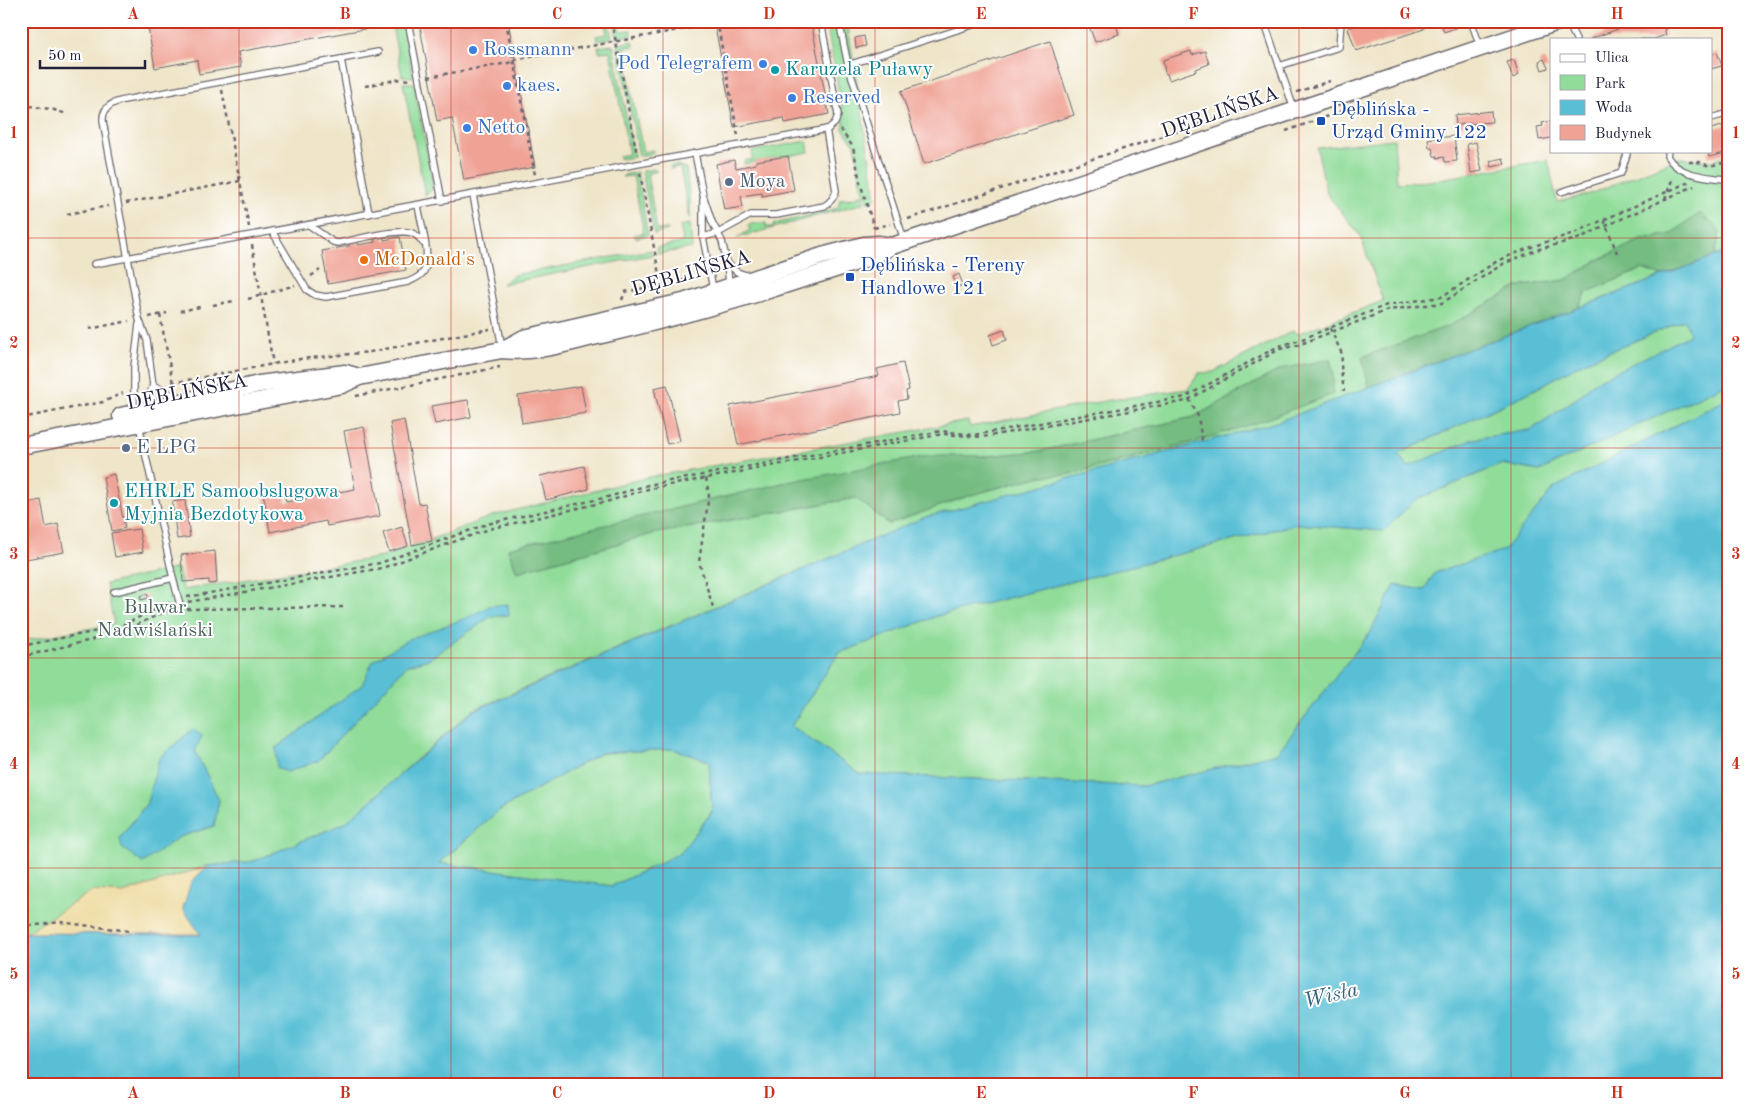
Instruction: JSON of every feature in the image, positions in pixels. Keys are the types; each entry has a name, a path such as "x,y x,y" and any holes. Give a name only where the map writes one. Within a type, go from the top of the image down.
{"main road":[{"name":"DĘBLIŃSKA","path":"722,296 870,258 898,244 1551,23"},
{"name":"DĘBLIŃSKA","path":"21,436 342,385 359,377 502,350 526,351 562,344 658,322 722,296 763,276 822,256 864,245 898,244"},
{"name":"DĘBLIŃSKA","path":"21,446 138,418 189,400 259,384 345,372 359,377"}],"lane":[{"path":"408,21 442,201"},
{"path":"94,264 826,129 835,123 838,115 821,21"},
{"path":"839,21 848,64 898,222 898,244"},
{"path":"848,64 985,21"},
{"path":"1264,21 1294,111"},
{"path":"1279,66 1339,47 1341,21"},
{"path":"1472,21 1481,48"},
{"path":"1567,21 1576,38"},
{"path":"138,418 147,402 153,385 103,121 104,111 113,102 378,52"},
{"path":"341,59 370,214"},
{"path":"1712,118 1729,113"},
{"path":"703,237 718,233 751,215 776,216 829,203 834,198 836,191 826,129"},
{"path":"1561,192 1621,173 1626,152"},
{"path":"1668,152 1667,156 1671,163 1678,169 1689,173 1729,180"},
{"path":"695,153 703,195 722,241 728,263 722,296"},
{"path":"473,195 502,350"},
{"path":"703,195 703,237 710,273 722,296"},
{"path":"272,231 307,290 315,295 326,297 408,282 418,278 425,270 427,259 418,205"},
{"path":"310,225 338,243 400,231 420,237 425,247"},
{"path":"728,263 737,272 749,276 763,276"},
{"path":"139,319 134,367 134,406 179,602"},
{"path":"153,385 172,396 189,400"},
{"path":"114,592 172,578"}],"path":[{"path":"506,21 536,183"},
{"path":"365,86 400,79 419,79 717,22 740,145"},
{"path":"835,123 853,147 872,229 1335,80"},
{"path":"220,82 273,364"},
{"path":"21,105 51,109 67,114"},
{"path":"67,214 240,181"},
{"path":"1188,397 1279,346 1297,341 1387,305 1441,297 1499,260 1534,246 1574,234 1692,181"},
{"path":"21,646 118,627 179,602 380,563 487,524 608,497 648,485 706,476 941,431 974,434 1188,397 1280,350 1298,345 1388,310 1442,303 1503,264 1536,250 1577,238 1694,186"},
{"path":"1665,199 1666,192"},
{"path":"1604,220 1617,253"},
{"path":"248,299 302,281 320,270"},
{"path":"621,304 625,292 710,273"},
{"path":"213,305 234,301"},
{"path":"180,311 200,308"},
{"path":"147,318 167,313"},
{"path":"160,315 173,383"},
{"path":"89,329 131,321"},
{"path":"163,382 173,383 300,359 370,352 498,328"},
{"path":"1330,328 1342,354 1341,371 1344,391"},
{"path":"21,418 103,402 123,394 125,391"},
{"path":"1188,397 1198,416 1202,442"},
{"path":"706,476 709,495 699,562 713,607"},
{"path":"179,602 185,609 193,610 347,607"},
{"path":"21,657 116,634 179,602"},
{"path":"21,927 60,922 130,931"}],"green space":[{"path":"391,21 403,21 413,77 402,76"},
{"path":"604,21 608,21 612,38 597,41 596,36 607,34"},
{"path":"614,21 618,21 620,31 631,30 632,35 617,37"},
{"path":"826,21 847,21 876,199 867,202 861,182 855,145 843,129 844,120"},
{"path":"633,41 634,46 623,48 643,152 653,150 651,154 639,156 618,44"},
{"path":"613,45 634,157 621,159 619,156 629,154 610,51 599,52 598,47"},
{"path":"403,83 414,83 433,183 432,190 425,195"},
{"name":"Bulwar Nadwiślański","path":"1394,139 1397,183 1429,181 1548,160 1557,202 1587,195 1680,158 1711,161 1729,156 1729,251 1715,256 1720,231 1700,214 1671,234 1641,240 1602,258 1565,280 1517,287 1449,326 1363,357 1369,387 1277,422 923,518 473,710 345,823 254,861 208,866 123,893 92,891 26,933 21,933 21,641 114,624 106,584 178,568 183,590 383,557 417,544 432,541 432,539 492,516 649,477 968,421 970,427 1104,401 1188,389 1199,373 1213,372 1293,331 1297,334 1383,301 1360,235 1327,194 1317,148","holes":["1281,369 1193,442 1066,475 1041,476 971,495 889,524 856,498 652,534 517,572 508,549 787,482 986,456 1041,451 1194,417","490,606 508,615 490,617 429,659 407,665 318,761 276,748 380,673 462,621","193,729 195,751 219,800 214,826 179,837 143,862 120,838 147,803 159,758"]},
{"path":"807,141 809,152 744,164 744,161 753,159 752,151"},
{"path":"677,165 686,169 690,219 680,167 670,169 671,166"},
{"path":"654,169 657,171 647,174 657,230 668,230 654,234 642,171"},
{"path":"637,172 648,235 636,238 633,235 644,233 633,176 622,177"},
{"path":"862,195 864,203 737,238 750,230 748,225 766,223 766,227 774,227 774,224 835,209 839,205 840,199 857,198 857,196"},
{"path":"1700,213 1720,231 1715,256 1662,276 1642,269 1587,292 1578,308 1369,387 1362,357 1449,326 1517,287 1565,280 1602,258 1641,240 1671,234"},
{"path":"690,224 692,248 658,254 656,248 681,243 683,239 680,226"},
{"path":"651,250 652,255 502,284 514,275"},
{"path":"1643,269 1662,276 1578,308 1587,292"},
{"path":"1685,320 1691,335 1591,384 1580,396 1531,430 1473,439 1408,467 1398,454 1528,393 1584,362"},
{"path":"1330,359 1333,371 1333,394 1259,422 1193,442 1066,475 1041,476 971,495 889,524 856,498 652,534 517,572 508,548 787,482 928,456 986,456 1041,451 1194,417 1281,369"},
{"path":"1729,383 1729,398 1554,488 1504,551 1435,573 1424,590 1395,585 1369,634 1277,753 1144,786 859,774 791,726 839,653 937,616 1297,524 1384,531 1415,500 1502,464 1539,471"},
{"path":"673,749 709,761 712,811 681,853 612,886 439,864 498,811 601,753"}],"sand":[{"path":"208,866 191,882 183,909 201,934 26,933 92,891 123,893"}],"water":[{"name":"Wisła","path":"1729,251 1729,383 1539,471 1502,464 1415,500 1384,531 1297,524 937,616 839,653 791,726 860,774 1144,786 1277,753 1369,634 1395,585 1424,590 1435,573 1504,550 1554,488 1729,398 1729,1085 21,1085 21,933 201,935 183,909 191,882 208,866 254,861 345,823 473,711 923,518 1277,422","holes":["1685,320 1690,335 1591,384 1580,396 1531,430 1473,439 1408,467 1398,454 1528,393 1584,362","673,749 709,761 712,812 680,853 612,886 439,863 498,811 601,753"]},
{"path":"508,604 509,615 490,617 429,659 407,665 318,761 287,772 277,768 276,748 362,685 373,661 407,640 466,618 490,606"},
{"path":"193,729 202,736 195,751 219,800 214,826 179,837 143,863 122,848 120,838 147,803 159,758"}],"building":[{"path":"147,21 380,21 381,26 238,52 241,67 199,74 197,60 155,68"},
{"path":"419,21 508,21 535,167 464,180 452,118 437,121"},
{"name":"Karuzela Puławy","path":"714,21 811,21 829,114 785,123 784,118 734,127"},
{"path":"1093,21 1115,21 1119,34 1095,42 1088,23"},
{"path":"1369,21 1422,21 1424,29 1356,51 1348,28"},
{"path":"1440,21 1456,21 1458,27 1444,32"},
{"path":"1641,21 1666,21 1668,28 1664,29 1666,35 1657,38 1593,38"},
{"path":"864,36 866,46 856,48 855,38"},
{"path":"1050,41 1074,115 924,164 901,91"},
{"path":"1191,51 1192,55 1205,51 1209,64 1196,69 1196,71 1169,80 1165,73 1163,60"},
{"path":"1717,52 1722,66 1712,69 1712,54"},
{"path":"1544,59 1548,68 1542,70 1539,61"},
{"path":"1514,60 1519,75 1513,78 1507,62"},
{"path":"1491,111 1492,122 1456,125 1455,115"},
{"path":"1550,121 1550,138 1539,140 1537,127 1543,126 1542,123"},
{"path":"1729,124 1729,152 1709,157 1707,152 1712,152 1712,129"},
{"path":"1454,136 1457,161 1445,162 1444,157 1437,158 1437,156 1434,156 1432,148 1429,148 1428,139"},
{"path":"1476,142 1482,171 1471,173 1467,144"},
{"path":"788,156 794,190 762,196 762,193 741,196 743,207 724,210 716,164 734,160 736,168 756,164 756,161"},
{"path":"1503,158 1505,164 1492,167 1490,161"},
{"name":"McDonald's","path":"383,237 384,240 400,237 406,270 328,284 322,251 349,246 349,243 358,242 358,245 375,242 374,238"},
{"path":"959,274 963,285 957,287 953,277"},
{"path":"1004,330 1007,340 993,345 990,335"},
{"path":"903,363 909,390 906,391 907,399 898,401 900,412 738,445 730,406 879,376 877,369"},
{"path":"667,385 680,441 667,444 654,388"},
{"path":"581,386 586,413 522,423 518,396"},
{"path":"468,400 471,417 435,424 431,406"},
{"path":"404,420 419,504 425,503 432,541 412,545 390,423"},
{"path":"364,427 380,516 327,526 326,521 270,532 263,492 283,488 286,502 355,489 344,431"},
{"path":"584,466 589,489 546,500 540,476"},
{"name":"EHRLE Samoobslugowa Myjnia Bezdotykowa","path":"114,474 125,528 112,531 103,477"},
{"path":"41,500 46,527 58,524 64,552 21,560 21,504"},
{"path":"185,500 190,537 177,539 172,502"},
{"path":"402,527 408,546 389,552 383,533"},
{"path":"139,529 143,552 115,557 111,533"},
{"path":"215,551 217,583 209,584 209,580 183,582 181,555"},
{"path":"147,594 149,598 141,600 140,596"}],"place":[{"name":"Rossmann","path":"473,50"},
{"name":"Pod Telegrafem","path":"763,64"},
{"name":"Karuzela Puławy","path":"775,70"},
{"name":"kaes.","path":"507,86"},
{"name":"Reserved","path":"792,98"},
{"name":"Dęblińska - Urząd Gminy 122","path":"1321,121"},
{"name":"Netto","path":"467,128"},
{"name":"Moya","path":"729,182"},
{"name":"McDonald's","path":"364,260"},
{"name":"Dęblińska - Tereny Handlowe 121","path":"850,277"},
{"name":"E LPG","path":"126,448"},
{"name":"EHRLE Samoobslugowa Myjnia Bezdotykowa","path":"114,503"}]}
